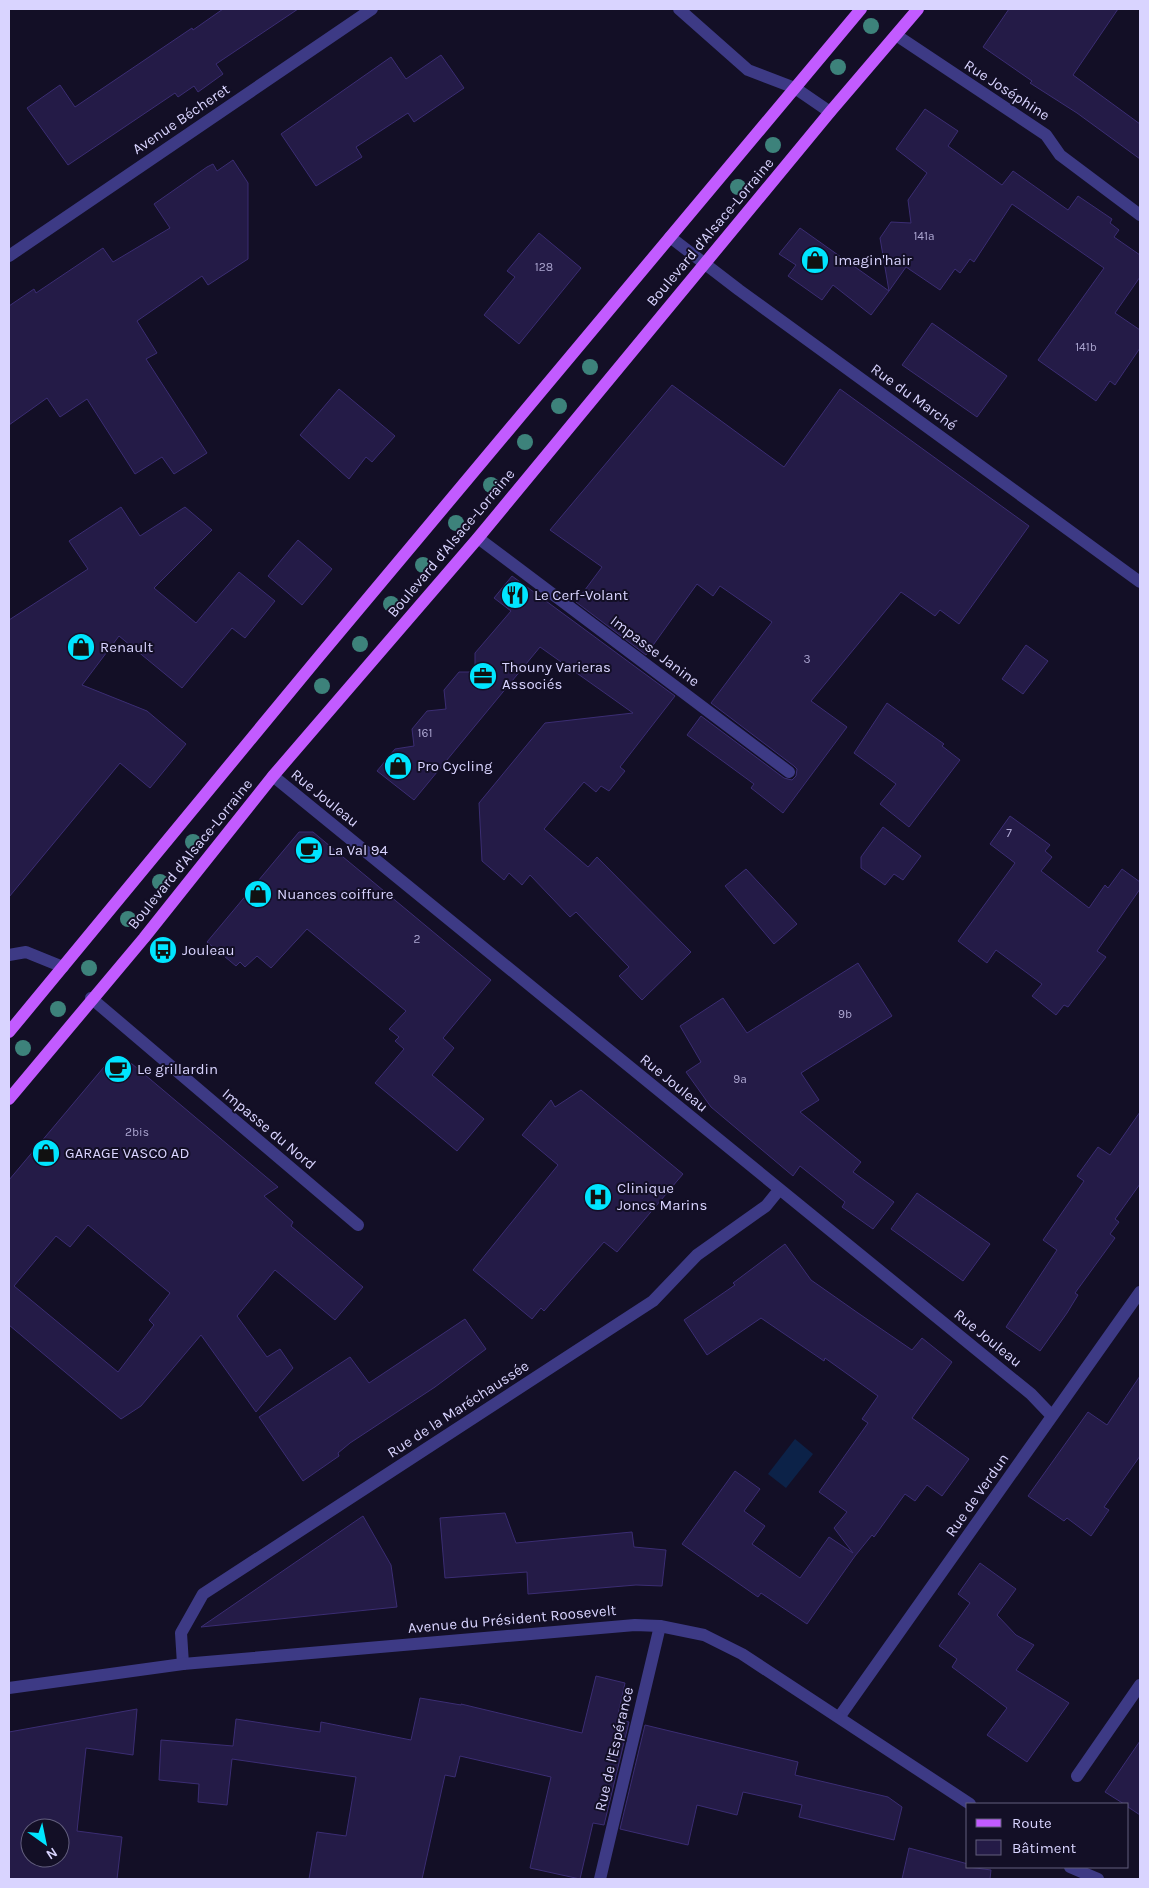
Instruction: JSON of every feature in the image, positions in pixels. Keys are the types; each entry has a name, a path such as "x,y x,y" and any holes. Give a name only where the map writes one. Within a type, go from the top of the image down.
{"main road":[{"name":"Boulevard d'Alsace-Lorraine","path":"9,1032 861,9"},
{"name":"Boulevard d'Alsace-Lorraine","path":"9,1099 91,998 144,938 273,776 478,538 830,112 918,9"}],"street":[{"name":"Avenue Bécheret","path":"9,256 372,9"},
{"path":"679,9 748,70 795,88 830,112"},
{"name":"Rue Joséphine","path":"896,35 1046,135 1060,155 1140,215"},
{"name":"Rue du Marché","path":"670,237 704,264 1140,582"},
{"name":"Impasse Janine","path":"478,538 789,772"},
{"name":"Rue Jouleau","path":"273,776 1031,1394 1052,1416"},
{"path":"9,955 26,952 63,967"},
{"name":"Impasse du Nord","path":"91,998 358,1225"},
{"name":"Rue de la Maréchaussée","path":"183,1664 181,1633 203,1594 653,1301 697,1255 766,1206 779,1190"},
{"name":"Rue de Verdun","path":"840,1716 1140,1292"},
{"name":"Avenue du Président Roosevelt","path":"9,1688 183,1664 635,1625 660,1626 704,1635 742,1654 840,1716 969,1803"},
{"name":"Rue de l'Espérance","path":"600,1879 660,1626"},
{"path":"1077,1776 1140,1686"},
{"path":"1072,1868 1098,1879"}],"water":[{"path":"795,1439 813,1454 786,1488 768,1474"}],"building":[{"path":"223,9 298,9 216,64 223,74 198,92 194,86 178,97 175,93 68,165 27,108 60,85 75,107"},
{"path":"1009,9 1118,9 1073,75 1140,124 1140,159 1077,113 1030,83 1032,81 983,47"},
{"path":"441,55 464,88 414,122 408,113 356,147 362,157 316,186 281,134 391,57 406,79"},
{"path":"925,109 958,131 948,146 1002,185 1013,171 1068,210 1078,196 1112,219 1110,223 1119,230 1114,237 1140,255 1140,277 1115,313 1140,330 1140,348 1115,385 1110,381 1096,401 1038,360 1104,268 1012,204 974,262 970,259 960,273 955,269 940,290 906,267 889,291 880,238 891,222 911,223 908,200 927,173 896,149"},
{"path":"233,160 248,183 248,259 208,285 202,276 137,321 157,353 146,359 207,453 174,474 162,457 135,474 87,399 60,417 47,398 9,425 9,306 34,289 36,293 103,248 113,262 170,228 154,204 207,167 213,164 217,171"},
{"path":"800,228 889,291 871,315 833,285 822,300 788,276 796,265 779,254"},
{"path":"539,233 581,268 519,344 484,315 515,277 507,271"},
{"path":"932,323 1007,376 977,417 902,365"},
{"path":"672,385 784,467 840,389 1029,526 959,624 940,610 935,616 901,592 811,701 847,727 783,813 751,788 754,784 687,735 701,716 784,778 792,780 796,776 797,769 794,766 711,703 772,622 720,586 713,596 697,584 646,655 576,602 602,567 550,530"},
{"path":"339,389 395,436 372,462 366,457 349,479 300,435"},
{"path":"121,507 140,536 185,507 212,530 154,588 196,623 239,572 275,601 245,638 232,628 182,688 119,636 82,685 147,711 186,744 150,788 120,763 9,897 9,620 88,569 69,541"},
{"path":"298,540 332,569 302,605 268,576"},
{"path":"512,576 675,696 620,767 625,771 609,791 601,786 596,792 584,782 544,829 588,867 597,857 691,952 642,1000 619,976 629,967 576,912 570,917 530,875 522,885 509,873 504,880 482,861 479,803 545,723 633,713 540,647 414,800 377,771 395,749 414,746 412,729 427,711 446,709 444,690 459,672 475,672 475,653 511,611 494,598"},
{"path":"1026,645 1048,661 1023,694 1002,679"},
{"path":"887,703 944,744 942,746 960,760 909,827 880,804 896,784 854,753"},
{"path":"1010,816 1050,845 1045,851 1052,857 1041,871 1089,908 1105,885 1108,888 1122,869 1140,882 1140,889 1097,951 1106,957 1068,1007 1064,1005 1056,1015 1032,996 1042,984 996,950 987,963 958,941 1015,863 990,844"},
{"path":"883,827 921,856 903,880 894,874 885,885 861,868 861,857"},
{"path":"299,832 313,832 491,980 443,1038 454,1048 432,1075 484,1119 457,1151 375,1083 404,1049 395,1041 399,1037 389,1029 406,1011 307,929 271,968 257,956 245,967 240,962 236,966 207,942"},
{"path":"746,869 797,924 774,944 725,886"},
{"path":"858,963 892,1016 801,1073 819,1100 800,1112 861,1162 853,1172 894,1202 873,1229 842,1207 845,1202 800,1166 793,1176 711,1107 686,1072 701,1062 680,1026 723,998 747,1033"},
{"path":"125,1058 278,1187 264,1196 293,1222 291,1226 363,1287 335,1320 275,1270 237,1316 267,1357 280,1349 293,1368 256,1412 201,1335 141,1406 121,1419 9,1325 9,1180 109,1061","holes":["88,1225 170,1293 149,1320 154,1325 118,1372 14,1286 56,1236 70,1247"]},
{"name":"Clinique Joncs Marins","path":"581,1090 683,1174 617,1252 604,1242 544,1311 541,1308 532,1319 473,1270 558,1165 522,1135 551,1100 555,1107"},
{"path":"1140,1112 1140,1184 1115,1219 1119,1222 1110,1234 1115,1238 1075,1293 1078,1295 1040,1351 1006,1327 1057,1250 1043,1240 1084,1181 1077,1176 1098,1147 1110,1155"},
{"path":"917,1193 990,1244 963,1281 891,1229"},
{"path":"785,1244 811,1280 912,1350 922,1338 952,1362 912,1418 969,1459 942,1496 927,1485 915,1501 905,1494 874,1537 872,1535 855,1556 807,1624 761,1593 758,1597 682,1544 735,1471 760,1489 744,1511 765,1526 752,1544 800,1578 829,1537 853,1553 834,1528 847,1512 819,1492 868,1423 862,1419 878,1396 825,1358 824,1361 761,1318 707,1355 684,1320 735,1285 733,1283"},
{"path":"465,1319 486,1349 435,1387 350,1443 338,1453 339,1456 303,1481 259,1417 350,1357 369,1383"},
{"path":"1140,1376 1140,1456 1104,1507 1109,1510 1091,1536 1067,1518 1064,1521 1028,1496 1088,1412 1107,1425"},
{"path":"505,1513 516,1543 632,1532 634,1547 666,1550 662,1586 636,1585 528,1594 527,1572 445,1578 440,1518"},
{"path":"363,1516 391,1565 397,1607 201,1627"},
{"path":"980,1563 1016,1589 997,1615 1016,1635 1034,1645 1016,1670 1069,1703 1027,1762 987,1735 1007,1708 952,1667 957,1659 939,1646 970,1603 958,1594"},
{"path":"596,1676 625,1683 617,1719 629,1722 604,1825 593,1823 580,1879 530,1868 551,1777 460,1756 455,1777 445,1775 422,1879 309,1879 317,1832 346,1836 356,1777 232,1759 227,1805 198,1802 199,1784 159,1780 161,1740 233,1746 236,1719 320,1732 321,1722 411,1740 420,1698 461,1704 582,1733"},
{"path":"137,1709 133,1755 86,1748 77,1831 122,1837 117,1879 9,1879 9,1732"},
{"path":"645,1725 798,1762 795,1775 888,1797 902,1807 894,1840 799,1817 802,1805 743,1792 737,1815 697,1805 688,1845 620,1829"},
{"path":"1140,1741 1140,1815 1129,1808 1129,1803 1122,1803 1105,1792"},
{"path":"909,1848 966,1863 966,1868 991,1870 990,1879 902,1879"}],"place":[{"name":"Imagin'hair","path":"815,260"},
{"name":"Le Cerf-Volant","path":"515,595"},
{"name":"Renault","path":"81,647"},
{"name":"Thouny Varieras Associés","path":"483,676"},
{"name":"Pro Cycling","path":"398,766"},
{"name":"La Val 94","path":"309,850"},
{"name":"Nuances coiffure","path":"258,894"},
{"name":"Jouleau","path":"163,950"},
{"name":"Le grillardin","path":"118,1069"},
{"name":"GARAGE VASCO AD","path":"46,1153"},
{"name":"Clinique Joncs Marins","path":"598,1197"}]}
